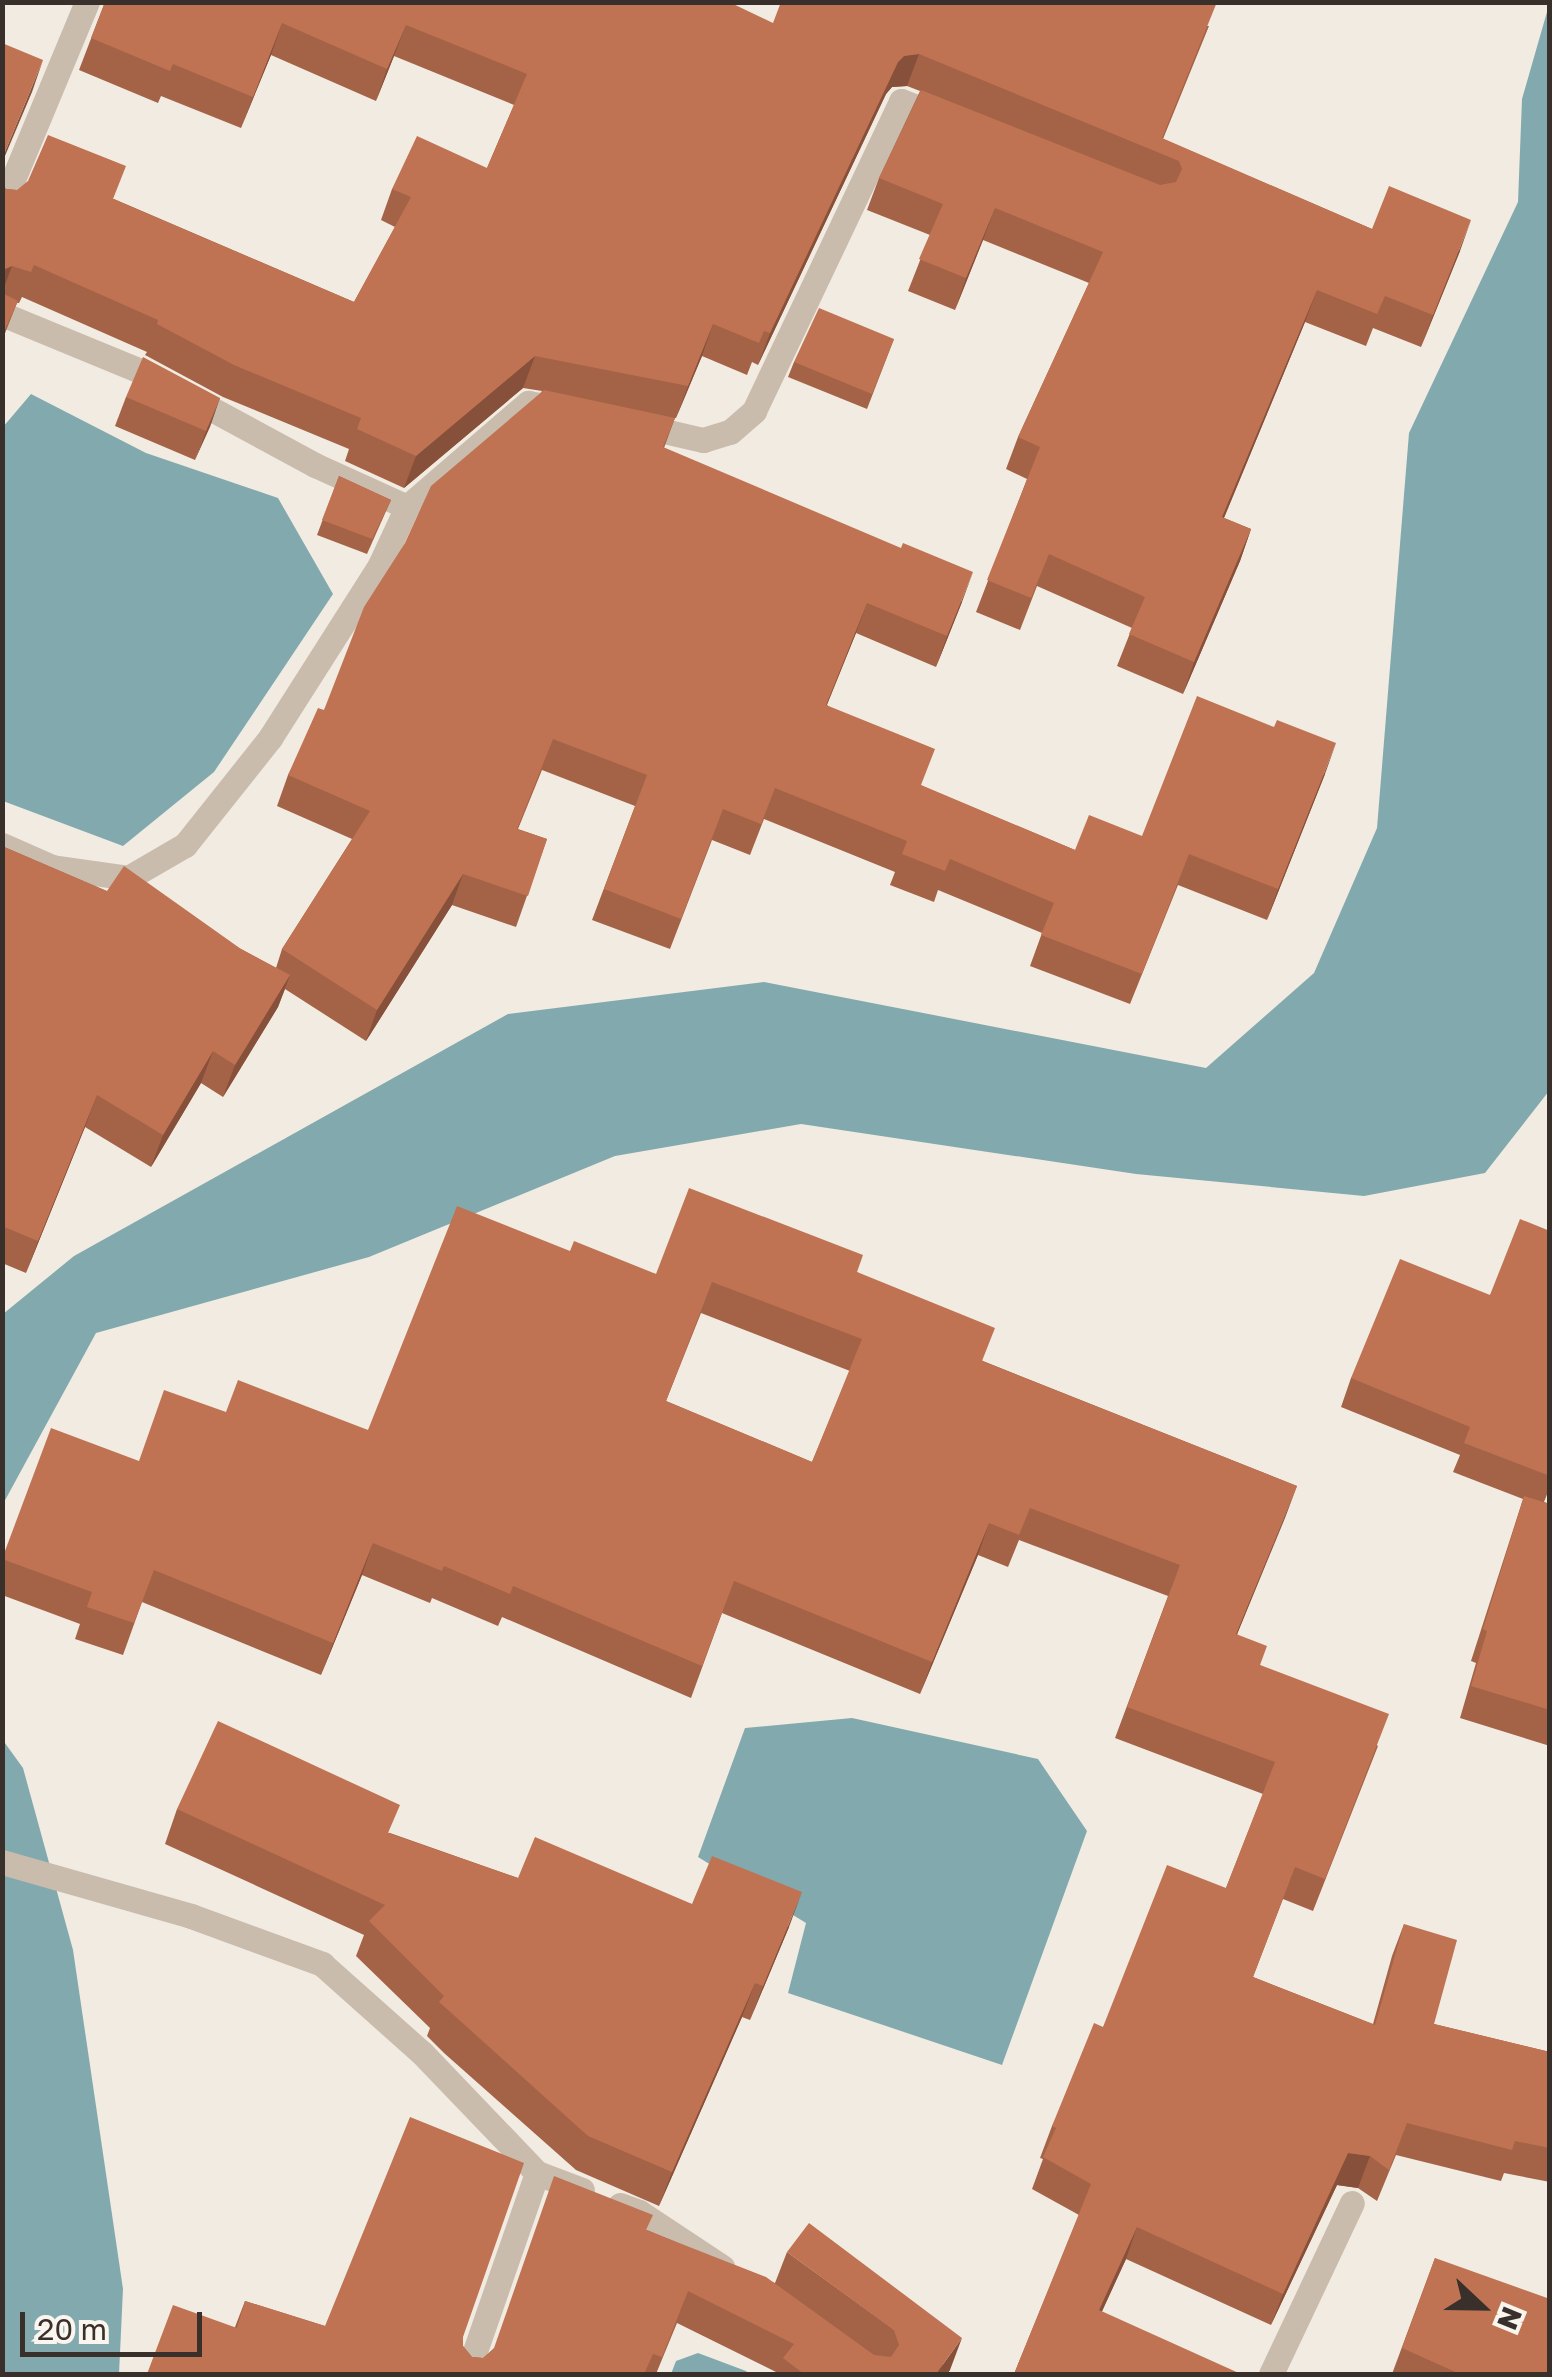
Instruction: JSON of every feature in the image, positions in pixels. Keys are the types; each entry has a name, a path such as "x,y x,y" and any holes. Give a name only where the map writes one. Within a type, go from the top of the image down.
{"street":[{"path":"2,206 45,81 88,2"},
{"path":"620,420 704,440 730,432 754,411 900,100 971,128"},
{"path":"2,314 142,372 315,465 407,507"},
{"path":"2,845 52,867 128,878 185,845 270,738 379,567 407,507 528,402 586,412"},
{"path":"2,1862 191,1916 322,1964 422,2053 537,2173 639,2212 739,2279"},
{"path":"467,2374 537,2173"},
{"path":"1271,2374 1352,2203"}],"water":[{"path":"1549,5 1549,1091 1485,1173 1364,1196 1136,1174 801,1124 615,1156 369,1257 96,1333 3,1504 3,1314 74,1256 508,1014 764,982 1206,1068 1314,973 1377,828 1409,433 1518,202 1522,99"},
{"path":"31,394 146,453 278,498 333,594 214,772 123,846 3,801 3,427"},
{"path":"852,1718 1038,1759 1087,1831 1002,2065 788,1993 806,1923 698,1857 745,1728"},
{"path":"2,1739 23,1768 73,1950 123,2289 119,2374 3,2374"},
{"path":"698,2353 749,2374 671,2374 676,2361"}],"building":[{"path":"105,2 729,2 773,23 781,2 1217,2 1162,138 1372,229 1389,186 1471,220 1433,315 1385,296 1377,314 1317,290 1222,517 1251,529 1194,662 1129,634 1145,597 1049,554 1031,598 987,580 1040,447 1018,437 1103,252 995,208 966,278 919,259 943,204 879,178 921,90 1160,185 1176,182 1182,169 1179,161 919,54 904,56 770,333 764,331 759,343 713,324 688,386 535,356 416,456 357,429 361,418 234,365 157,324 158,320 34,265 31,272 12,266 2,274 2,183 6,189 17,190 28,181 48,135 126,166 113,199 354,302 411,197 392,189 417,136 487,168 527,74 406,25 387,69 282,23 253,97 173,64 170,71 91,38"},
{"path":"2,43 43,60 2,159"},
{"path":"2,293 18,301 2,336"},
{"path":"819,308 894,339 872,394 794,362"},
{"path":"143,357 220,398 206,431 126,397"},
{"path":"544,390 675,418 663,447 901,548 903,543 973,572 947,636 867,603 826,705 935,749 921,785 1075,850 1089,815 1142,836 1197,696 1274,727 1277,720 1336,743 1278,889 1189,854 1142,974 1041,935 1054,903 950,859 945,871 902,854 907,841 775,788 761,824 723,809 681,919 604,889 647,775 553,739 517,829 547,839 528,896 463,874 377,1010 282,949 370,811 288,775 318,708 324,710 364,607 405,543 431,486"},
{"path":"339,476 391,500 372,539 322,520"},
{"path":"2,846 107,891 124,866 241,949 290,975 235,1065 213,1051 163,1135 97,1095 38,1241 2,1226"},
{"path":"689,1188 863,1255 857,1272 995,1328 982,1361 1297,1486 1236,1634 1267,1646 1260,1665 1389,1714 1325,1879 1295,1867 1253,1977 1375,2025 1404,1924 1457,1940 1434,2024 1550,2052 1550,2148 1515,2141 1512,2150 1407,2123 1389,2170 1370,2156 1348,2153 1283,2294 1137,2227 1099,2310 1241,2374 1014,2374 1091,2184 1043,2157 1094,2023 1103,2027 1167,1865 1226,1888 1275,1762 1127,1707 1180,1565 1030,1508 1019,1535 989,1523 932,1662 734,1581 702,1666 513,1586 510,1594 444,1566 442,1571 373,1543 333,1643 154,1570 134,1623 87,1607 92,1592 2,1559 51,1428 139,1461 164,1390 226,1412 238,1380 368,1430 457,1206 570,1251 574,1241 656,1274","holes":["712,1282 862,1339 812,1462 666,1401"]},
{"path":"1520,1219 1550,1231 1550,1476 1464,1443 1470,1427 1351,1378 1400,1259 1490,1295"},
{"path":"1524,1496 1550,1504 1550,1710 1471,1686 1487,1631 1483,1629"},
{"path":"218,1721 400,1805 388,1833 518,1878 535,1837 692,1904 712,1856 802,1892 763,1986 755,1983 672,2172 588,2136 439,2002 444,1996 369,1921 385,1905 177,1809"},
{"path":"410,2117 524,2163 463,2337 463,2346 472,2357 483,2358 494,2348 554,2176 653,2215 646,2230 766,2277 874,2355 891,2357 899,2345 894,2330 787,2252 809,2223 962,2338 936,2374 804,2374 783,2358 794,2344 688,2291 662,2357 653,2354 644,2374 147,2374 173,2305 237,2328 245,2301 325,2326"},
{"path":"1435,2258 1550,2299 1550,2374 1460,2374 1402,2348"}]}
